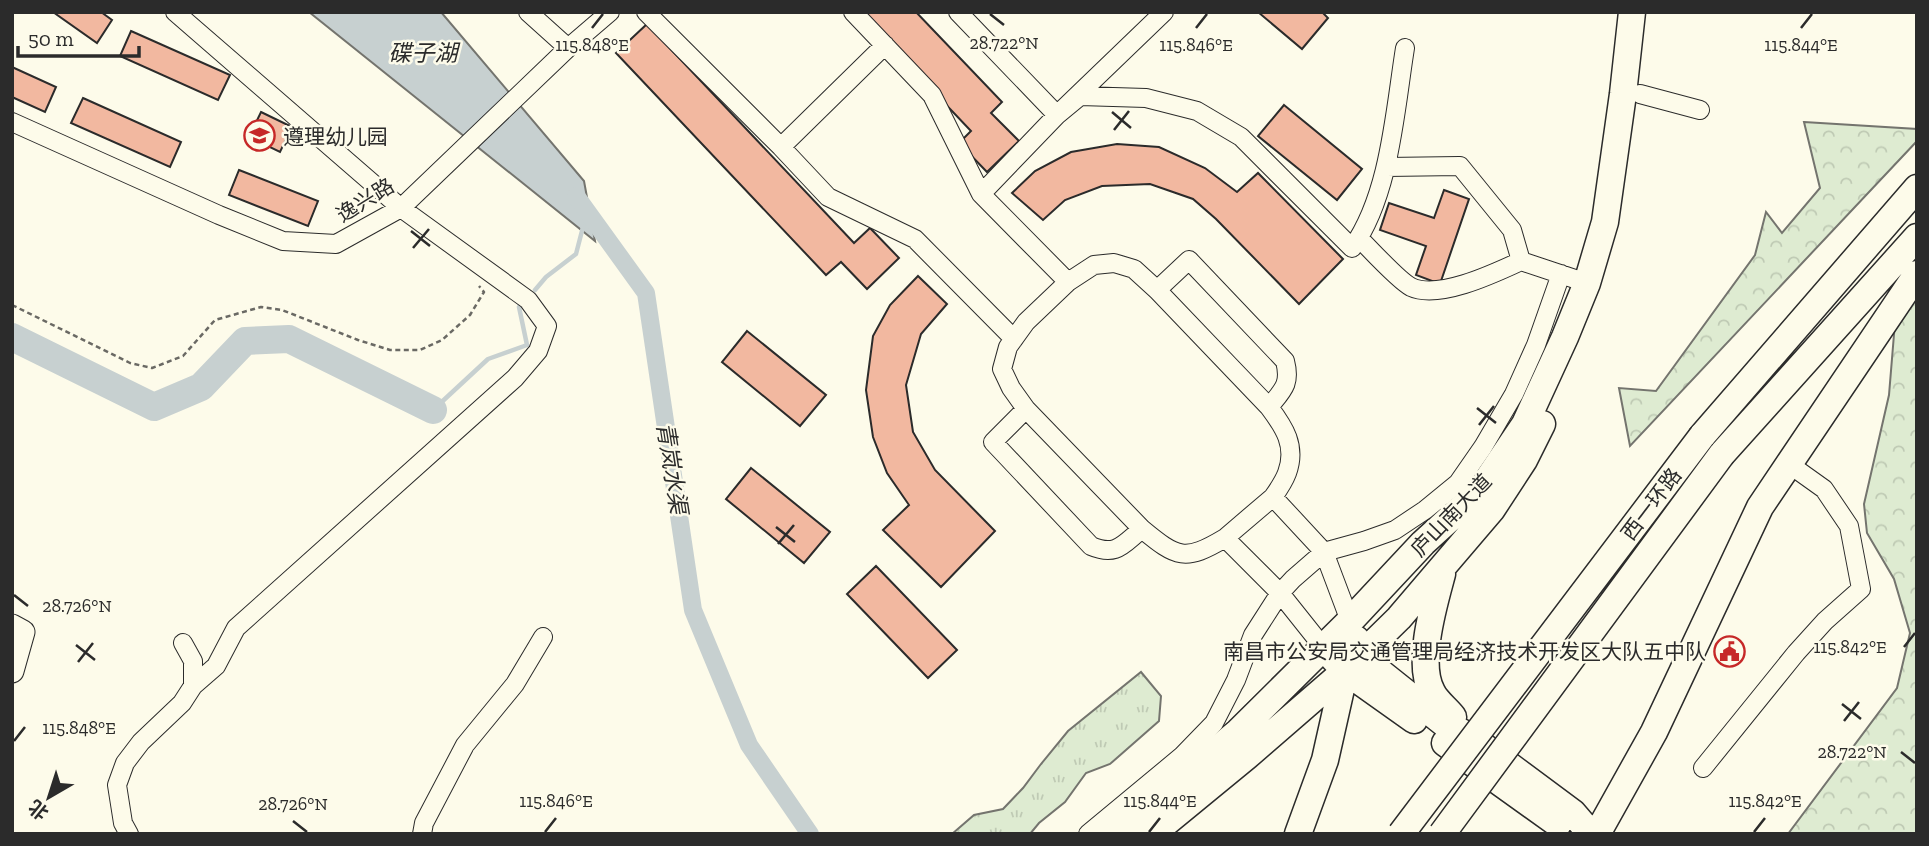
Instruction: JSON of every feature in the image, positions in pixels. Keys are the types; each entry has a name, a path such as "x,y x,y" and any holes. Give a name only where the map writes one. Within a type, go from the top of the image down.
{"highway":[{"name":"庐山南大道","path":"1116,834 1238,732 1350,621 1423,543 1479,492 1525,425 1587,283 1605,222 1632,12"},
{"name":"庐山南大道","path":"1152,834 1353,664 1399,618 1492,509 1524,460 1561,386 1600,297 1619,233 1629,183 1649,12"},
{"name":"西一环路","path":"1401,834 1702,436 1917,188"},
{"name":"西一环路","path":"1442,834 1722,454 1917,237"},
{"path":"1597,834 1654,732 1760,507 1917,274"},
{"path":"1444,567 1427,631 1426,668 1431,692 1471,737"},
{"path":"1298,834 1325,760 1353,664 1350,621"},
{"path":"1323,647 1445,724 1471,737 1573,813 1591,834"},
{"path":"1353,664 1561,826 1583,834"}],"main road":[{"path":"12,626 23,632 12,671"}],"street":[{"path":"130,834 123,823 117,785 125,763 141,742 183,703 193,686 216,666 236,628 514,378 538,351 547,326 526,299 401,208 175,12"},
{"path":"528,12 568,48"},
{"name":"逸兴路","path":"12,122 219,215 284,241 336,244 401,208 568,48 610,12"},
{"path":"646,12 828,197 915,239 1014,339"},
{"path":"853,12 932,95 981,194 1068,282"},
{"path":"958,12 1057,115"},
{"path":"981,194 1057,115 1164,12"},
{"path":"781,147 884,45"},
{"path":"1057,115 1080,96 1146,98 1197,111 1241,137 1352,248 1373,206 1386,167 1405,48"},
{"path":"1640,94 1700,110"},
{"path":"1386,167 1460,166 1512,230 1521,261"},
{"path":"1359,238 1409,286 1423,291 1470,284 1521,261 1587,283"},
{"path":"1157,290 1189,260 1285,361 1289,375 1285,387 1269,407"},
{"path":"1114,263 1135,269 1269,407 1285,428 1291,449 1288,473 1273,497 1225,538 1202,552 1182,555 1161,545 1142,529 1026,409 1010,388 1002,369 1008,348 1026,322 1068,282 1094,264 1114,263"},
{"path":"1088,834 1182,755 1214,723 1236,680 1254,635 1280,593 1293,579 1324,552 1395,530 1425,510 1458,482 1483,447 1514,394 1536,345 1561,274"},
{"path":"1026,409 992,442 1091,546 1102,551 1116,550 1142,529"},
{"path":"1703,768 1796,653 1825,621 1861,589 1849,526 1824,489 1789,464"},
{"path":"1273,497 1324,552 1350,621"},
{"path":"1225,538 1280,593 1323,647"},
{"path":"422,834 424,823 465,745 515,684 543,637"},
{"path":"183,643 193,661 193,686"}],"path":[{"path":"12,305 130,363 152,368 183,356 215,320 261,307 282,310 390,350 420,350 442,340 470,315 484,292 476,282"}],"green space":[{"path":"1804,122 1917,129 1917,141 1630,446 1619,388 1656,391 1755,255 1766,212 1782,233 1820,188"},
{"path":"1917,282 1917,834 1788,834 1897,688 1910,633 1894,579 1867,533 1864,504 1889,395 1896,310"},
{"path":"1141,672 1161,696 1159,721 1110,764 1086,773 1065,802 1030,834 952,834 974,815 1003,809 1068,731"}],"water":[{"name":"碟子湖","path":"309,12 441,12 584,181 595,241"}],"building":[{"path":"53,12 101,12 112,20 97,43"},
{"path":"858,12 916,12 1002,102 991,113 1019,141 987,172 959,143 971,131"},
{"path":"1258,12 1322,12 1328,18 1302,49"},
{"path":"647,24 854,243 870,228 899,258 867,289 841,262 826,275 616,53"},
{"path":"131,31 230,75 218,100 120,56"},
{"path":"12,67 56,87 45,112 12,97"},
{"path":"83,98 181,142 170,167 71,123"},
{"path":"1284,105 1362,169 1337,200 1258,136"},
{"path":"261,112 292,127 280,152 249,137"},
{"path":"1117,144 1159,147 1205,168 1237,192 1258,173 1343,259 1299,304 1193,199 1150,184 1102,186 1065,200 1043,220 1012,193 1035,171 1071,152"},
{"path":"239,170 318,201 308,226 229,195"},
{"path":"1444,190 1469,199 1440,284 1416,275 1426,246 1380,230 1389,203 1434,218"},
{"path":"918,276 947,304 921,334 906,385 913,432 935,470 995,531 941,587 883,530 909,505 887,473 873,437 866,390 873,336 890,305"},
{"path":"747,331 826,395 800,426 722,362"},
{"path":"751,468 830,532 804,563 726,499"},
{"path":"876,566 957,650 928,678 847,594"}],"waterway":[{"name":"青岚水渠","path":"576,196 646,293 693,610 749,745 810,834"},
{"path":"535,290 546,277 576,254 583,227"},
{"path":"433,410 488,359 527,345 519,307"},
{"path":"12,337 154,407 201,387 245,341 289,339 433,410"}],"place":[{"name":"遵理幼儿园","path":"260,136"},
{"name":"南昌市公安局交通管理局经济技术开发区大队五中队","path":"1729,651"}]}
